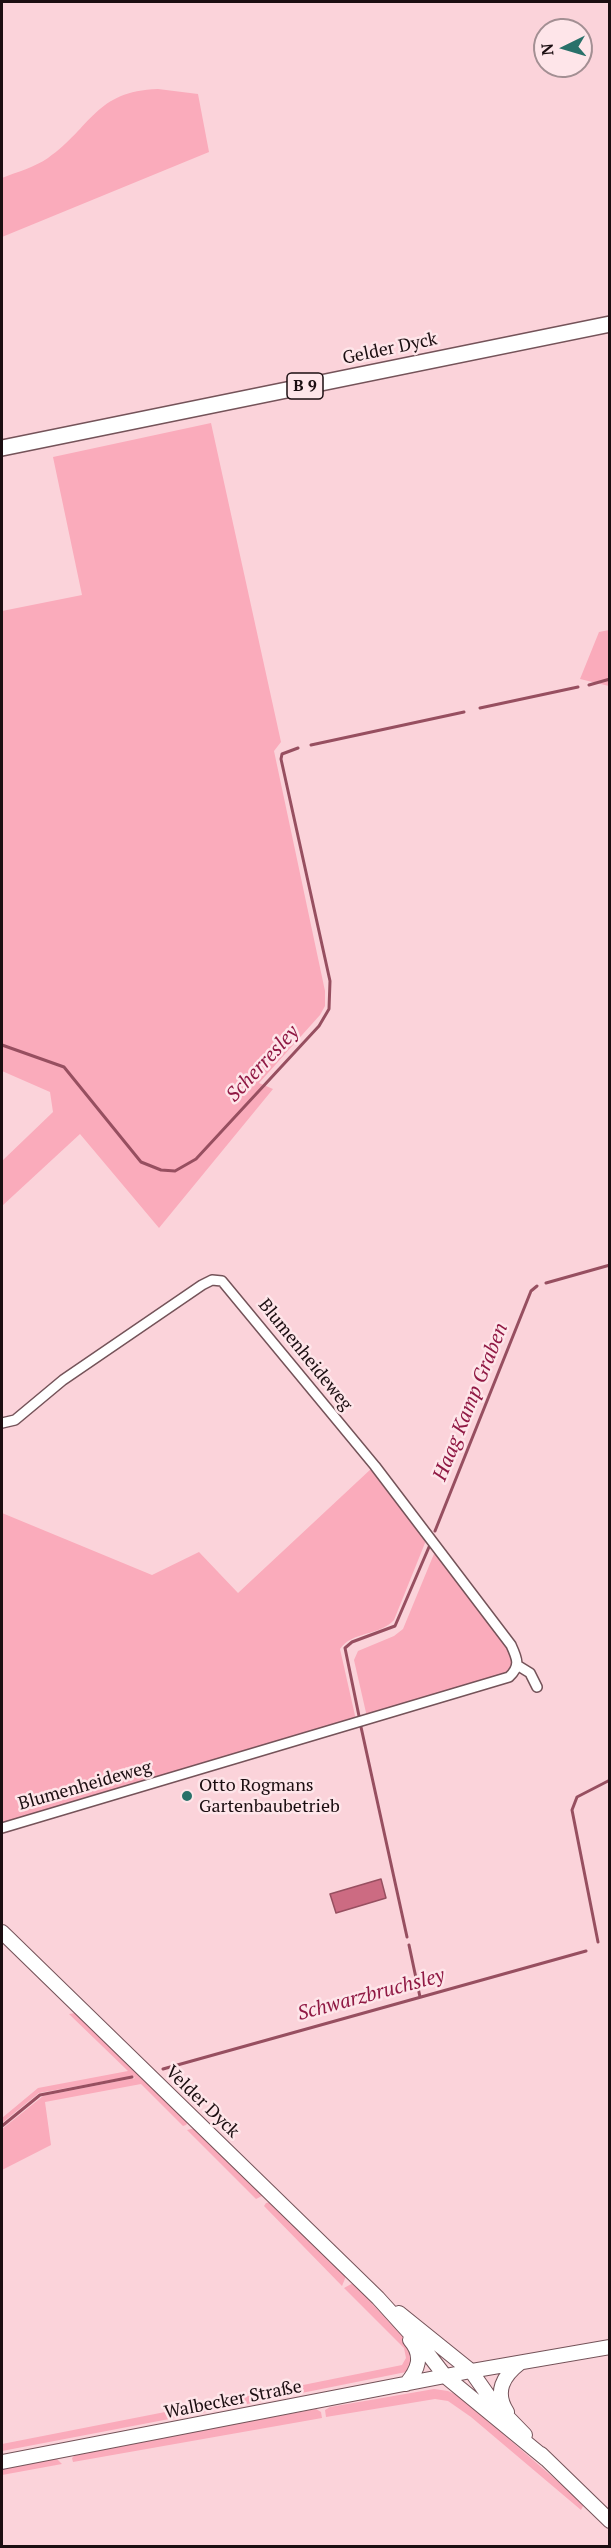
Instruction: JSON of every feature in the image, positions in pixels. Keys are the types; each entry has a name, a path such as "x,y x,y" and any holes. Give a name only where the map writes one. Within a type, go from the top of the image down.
{"main road":[{"name":"Gelder Dyck","path":"2,448 609,324"},
{"name":"Velder Dyck","path":"2,1932 378,2298 426,2350 445,2376 546,2459"},
{"name":"Velder Dyck","path":"378,2298 471,2371 492,2401 546,2459 609,2520"},
{"path":"404,2328 418,2352 418,2366 406,2384"},
{"name":"Walbecker Straße","path":"2,2462 471,2371 609,2348"},
{"path":"515,2424 505,2409 500,2390 503,2379 520,2363"}],"street":[{"name":"Blumenheideweg","path":"2,1423 15,1420 63,1380 202,1285 212,1280 222,1281 375,1466 512,1645 517,1665 530,1673 537,1687"},
{"name":"Blumenheideweg","path":"2,1828 457,1694 509,1677 517,1665"}],"shaded area":[{"path":"158,89 198,94 209,152 2,237 2,178 32,167 48,158 96,113 120,96 137,91"},
{"path":"211,423 281,742 274,751 325,991 325,1006 320,1015 259,1083 273,1089 159,1228 80,1134 2,1206 2,1161 53,1112 50,1092 2,1071 2,611 82,595 53,457"},
{"path":"609,630 609,686 580,679 599,632"},
{"path":"372,1468 427,1538 394,1620 381,1629 352,1639 340,1649 356,1720 2,1825 2,1513 152,1575 199,1552 238,1593"},
{"path":"436,1549 505,1643 512,1658 510,1670 499,1677 367,1717 354,1660 358,1651 394,1636 403,1629"},
{"path":"381,1879 386,1898 336,1913 330,1894"},
{"path":"75,2013 188,2122 183,2126 141,2084 45,2102 51,2145 2,2170 2,2129 43,2096 135,2078 133,2076 39,2093 2,2123 2,2118 38,2088 128,2071 69,2014"},
{"path":"195,2128 264,2195 256,2199 187,2130"},
{"path":"271,2202 346,2276 342,2286 264,2206"},
{"path":"353,2283 405,2339 414,2353 411,2371 217,2410 214,2403 402,2365 406,2358 404,2348 344,2288"},
{"path":"434,2389 448,2391 459,2396 584,2504 581,2510 471,2417 448,2401 435,2399 326,2417 325,2410 330,2407"},
{"path":"211,2403 211,2411 2,2451 2,2444"},
{"path":"316,2409 321,2412 322,2418 73,2462 72,2458 77,2453"},
{"path":"55,2457 62,2464 2,2475 2,2467"}],"waterway":[{"name":"Scherresley","path":"589,685 610,679"},
{"name":"Scherresley","path":"480,708 578,687"},
{"name":"Scherresley","path":"311,745 464,712"},
{"name":"Scherresley","path":"2,1045 64,1067 141,1162 161,1170 175,1171 196,1159 319,1026 329,1009 330,981 281,759 282,754 298,748"},
{"name":"Haag Kamp Graben","path":"546,1283 610,1265"},
{"name":"Haag Kamp Graben","path":"435,1531 531,1291 537,1286"},
{"name":"Haag Kamp Graben","path":"359,1716 345,1648 352,1642 395,1626 429,1547"},
{"name":"Haag Kamp Graben","path":"361,1727 407,1937"},
{"name":"Schwarzbruchsley","path":"598,1942 572,1810 577,1797 610,1780"},
{"name":"Haag Kamp Graben","path":"409,1945 420,1997"},
{"name":"Schwarzbruchsley","path":"163,2069 586,1951"},
{"name":"Schwarzbruchsley","path":"2,2126 40,2095 132,2077"}],"place":[{"name":"Otto Rogmans Gartenbaubetrieb","path":"187,1796"}]}
